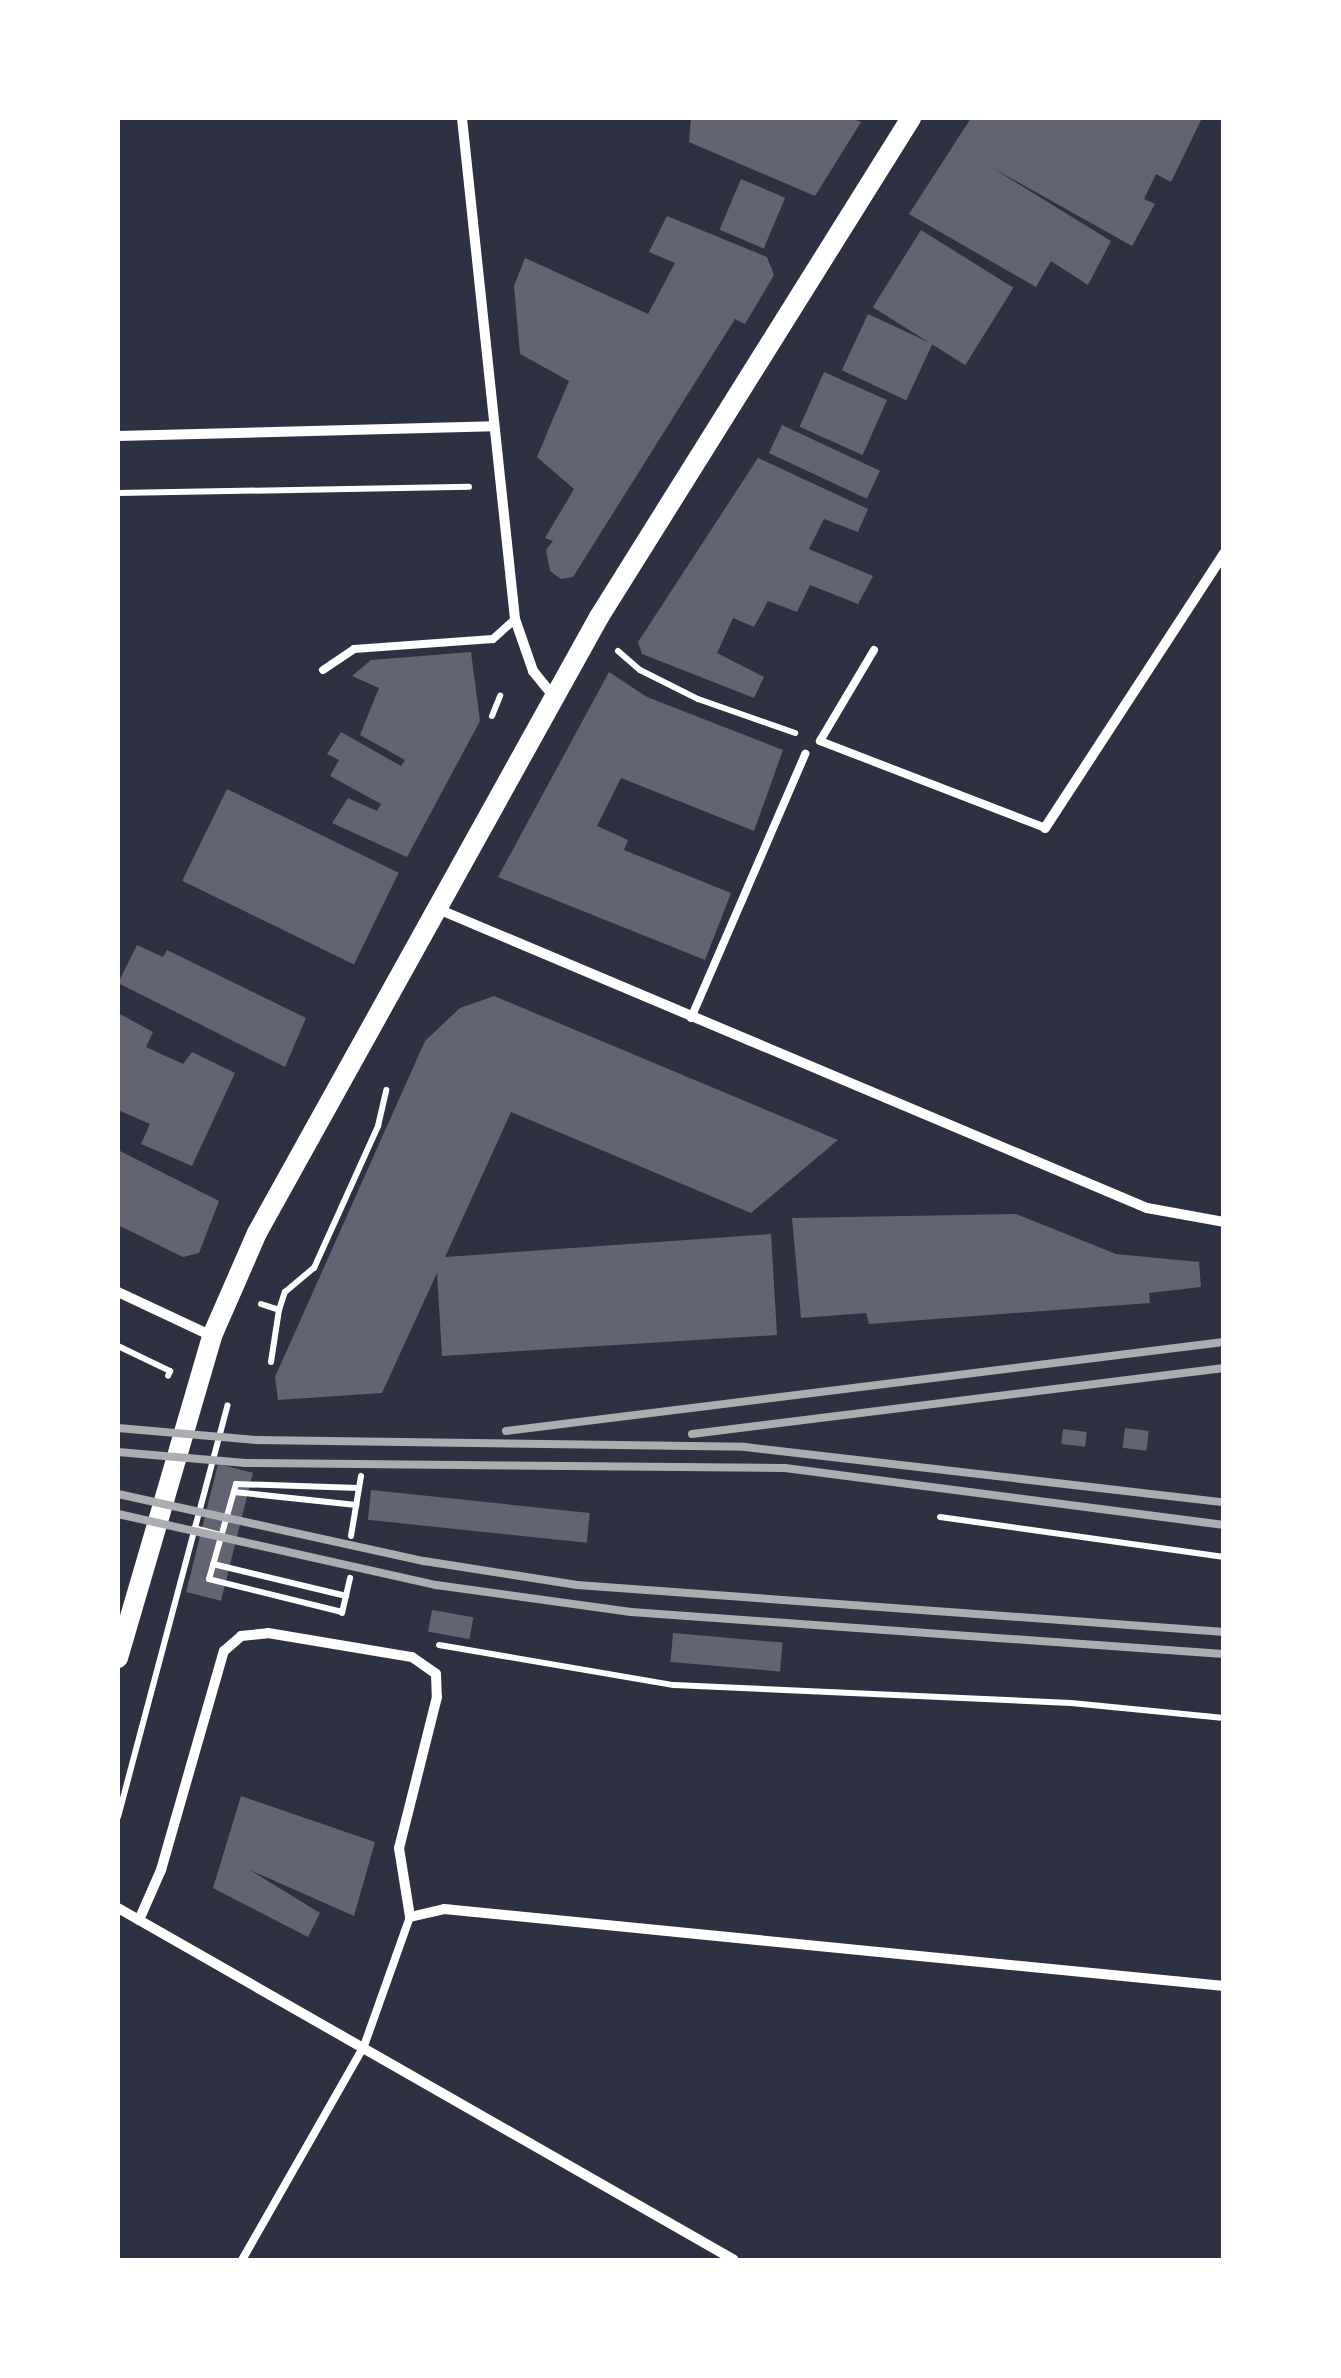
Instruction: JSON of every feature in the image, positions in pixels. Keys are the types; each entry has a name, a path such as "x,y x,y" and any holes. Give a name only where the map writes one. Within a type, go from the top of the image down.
{"main road":[{"path":"119,1653 212,1336 257,1233 554,696 910,118"}],"street":[{"path":"462,118 515,618 533,671 554,696"},
{"path":"118,436 494,426"},
{"path":"1045,828 1224,554"},
{"path":"437,908 1147,1208 1224,1222"},
{"path":"118,1292 212,1336"},
{"path":"138,1920 231,1643 268,1633 412,1658 430,1665 439,1685 399,1848 410,1917 444,1909 1224,1986"},
{"path":"118,1908 734,2260"}],"lane":[{"path":"323,670 354,649 493,639 515,618"},
{"path":"874,650 820,741 1045,828"},
{"path":"691,1018 804,754"},
{"path":"242,2260 364,2046 410,1917"}],"path":[{"path":"118,493 469,487"},
{"path":"618,651 640,670 698,699 820,741"},
{"path":"492,716 500,696"},
{"path":"272,1362 279,1310 286,1292 314,1268 378,1126 386,1090"},
{"path":"261,1304 279,1310"},
{"path":"118,1346 170,1371 167,1381"},
{"path":"118,1817 228,1405"},
{"path":"351,1536 361,1476"},
{"path":"342,1612 209,1579 234,1492 242,1484 359,1488"},
{"path":"234,1492 356,1505"},
{"path":"940,1518 1224,1557"},
{"path":"194,1528 221,1535"},
{"path":"213,1564 346,1596"},
{"path":"340,1625 350,1578"},
{"path":"412,1658 437,1644 674,1685 1224,1718"}],"building":[{"path":"691,118 851,118 861,122 815,196 689,142"},
{"path":"971,118 1202,118 1171,182 1156,174 1144,199 1155,204 1132,246 991,167 1111,241 1088,285 1051,261 1036,287 909,214"},
{"path":"741,179 785,198 764,248 720,230"},
{"path":"667,216 767,257 774,275 745,324 735,319 573,577 561,579 550,571 546,550 553,541 545,538 574,489 537,457 569,381 520,354 514,286 525,258 648,314 675,263 649,252"},
{"path":"921,230 1013,288 965,365 873,307"},
{"path":"868,314 932,344 906,400 842,370"},
{"path":"824,372 887,400 863,455 800,427"},
{"path":"782,425 880,471 867,499 769,453"},
{"path":"758,458 868,509 858,532 824,519 809,549 873,576 858,604 810,585 797,612 768,601 754,627 733,618 717,653 764,677 754,698 642,654 638,642"},
{"path":"471,652 480,721 407,857 332,823 348,798 377,811 381,804 330,776 339,760 327,754 341,732 401,766 405,760 360,735 379,688 352,676 371,660"},
{"path":"609,672 647,697 783,750 754,831 621,778 597,826 628,840 624,850 731,893 705,960 498,877"},
{"path":"227,789 399,873 354,964 182,881"},
{"path":"137,945 163,957 167,950 306,1018 285,1067 118,983"},
{"path":"494,996 838,1140 751,1213 511,1112 445,1257 771,1234 777,1335 442,1356 437,1273 382,1393 278,1400 275,1377 425,1041 460,1008"},
{"path":"118,1013 153,1032 146,1047 183,1064 192,1052 235,1073 192,1166 141,1144 150,1124 118,1110"},
{"path":"118,1150 219,1201 199,1253 183,1257 118,1225"},
{"path":"1016,1214 1116,1254 1199,1262 1201,1287 1149,1293 1150,1303 869,1324 866,1313 801,1318 792,1218"},
{"path":"1125,1428 1149,1431 1146,1451 1123,1448"},
{"path":"1063,1429 1087,1432 1085,1447 1061,1444"},
{"path":"218,1464 253,1473 221,1601 186,1592"},
{"path":"371,1490 590,1513 587,1543 368,1520"},
{"path":"432,1610 473,1617 470,1639 428,1632"},
{"path":"673,1633 783,1643 780,1671 670,1662"},
{"path":"241,1796 375,1842 354,1916 250,1870 320,1913 308,1937 213,1888"}],"railway":[{"path":"506,1431 1224,1342"},
{"path":"692,1434 1224,1368"},
{"path":"118,1428 256,1440 745,1447 1224,1502"},
{"path":"118,1452 246,1463 785,1468 1224,1525"},
{"path":"118,1494 424,1561 577,1585 1224,1632"},
{"path":"118,1514 436,1585 631,1612 1224,1654"}]}
